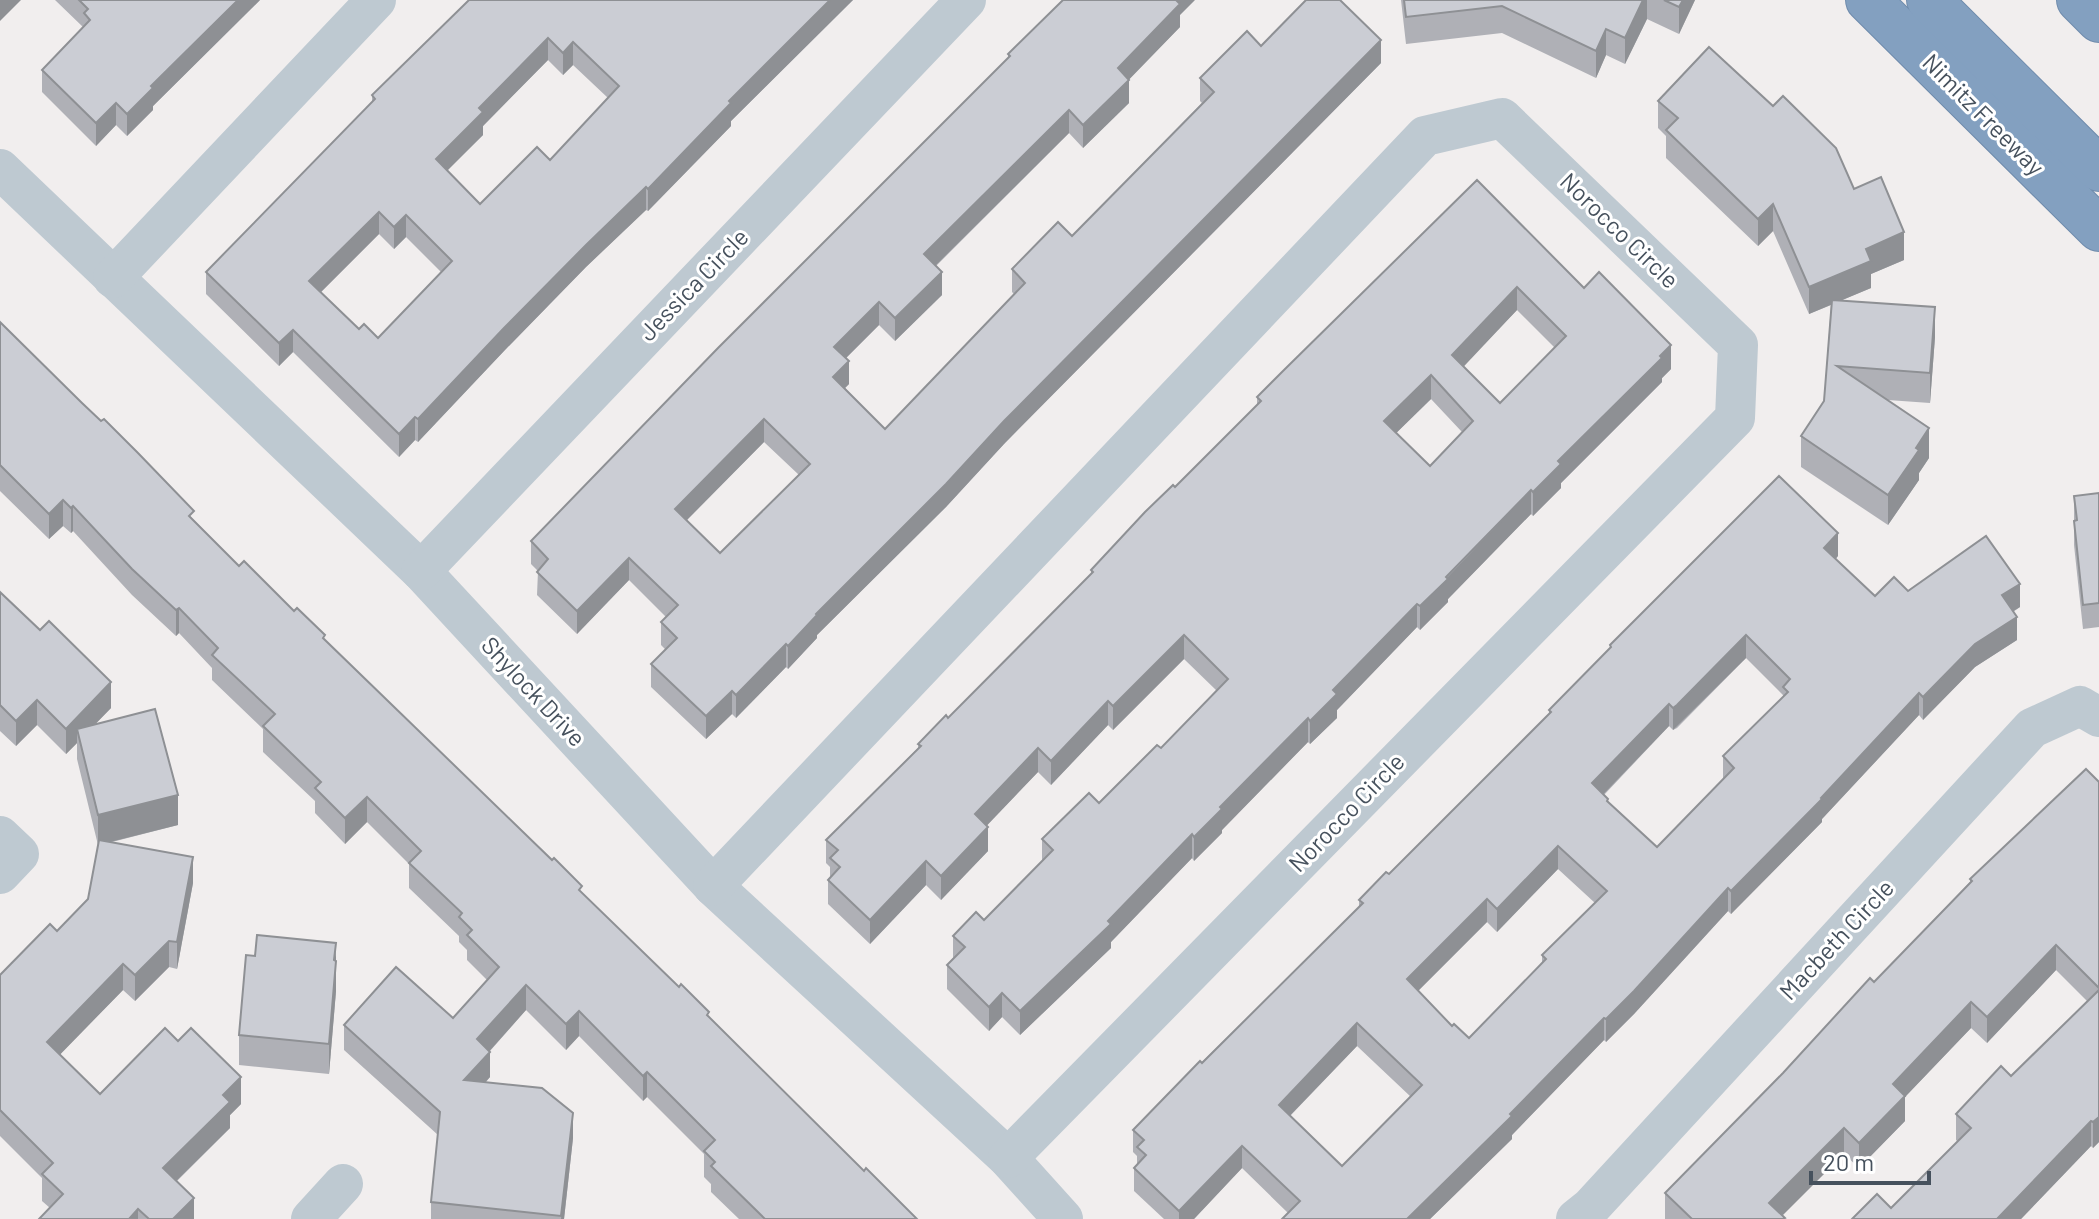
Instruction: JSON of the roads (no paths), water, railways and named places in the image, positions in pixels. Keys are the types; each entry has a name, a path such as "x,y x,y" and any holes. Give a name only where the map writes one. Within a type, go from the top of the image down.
{"highway":[{"name":"Nimitz Freeway","path":"1868,0 2099,229"},
{"path":"1929,0 2099,169"},
{"path":"2079,0 2099,20"}],"street":[{"path":"113,278 376,0"},
{"name":"Jessica Circle","path":"421,571 966,0"},
{"name":"Norocco Circle","path":"713,886 1425,136 1502,118 1738,345 1735,418 1008,1158"},
{"name":"Shylock Drive","path":"0,169 421,571 713,886 1008,1158 1063,1219"},
{"name":"Macbeth Circle","path":"1590,1215 2032,728 2080,706 2099,717"},
{"path":"0,836 19,854 0,874"},
{"path":"311,1219 343,1184"}]}
